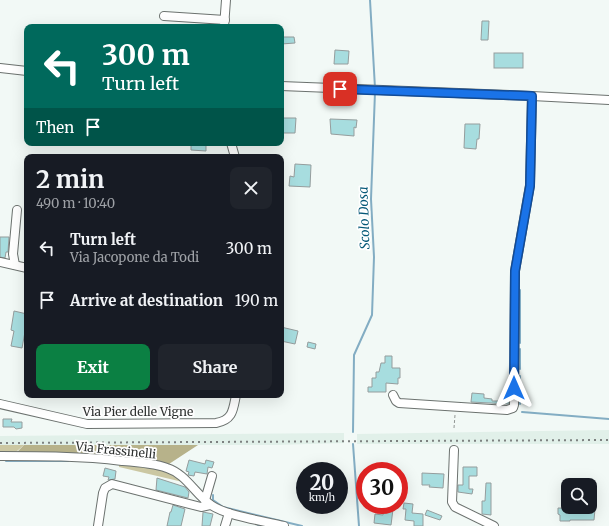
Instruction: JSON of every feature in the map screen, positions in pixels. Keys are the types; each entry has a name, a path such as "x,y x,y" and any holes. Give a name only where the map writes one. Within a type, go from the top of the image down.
{"street":[{"path":"164,16 224,23 226,0"},
{"path":"0,68 24,71"},
{"path":"284,86 609,100"},
{"path":"393,395 399,403 507,410 513,408 515,271 530,186 532,96"},
{"path":"15,265 13,254 17,210"},
{"path":"0,262 24,267"},
{"name":"Via Pier delle Vigne","path":"0,404 86,424 216,423 228,418 232,412 235,398"},
{"path":"454,450 452,502 455,507 494,526"},
{"name":"Via Frassinelli","path":"0,456 56,456 155,465 174,471 182,476 208,502 229,513 284,526"},
{"path":"98,526 103,493 105,488 112,484 201,507 208,502 212,476"},
{"path":"226,526 229,513"}],"path":[{"path":"454,428 456,406"}],"shaded area":[{"path":"609,430 609,444 357,444 357,434"},
{"path":"344,433 344,443 275,445 0,445 0,436"},
{"path":"0,445 24,445 16,452 0,452"},
{"path":"24,445 198,445 169,464 126,459 120,456 17,452"},
{"path":"119,463 163,468 187,483 119,467"}],"building":[{"path":"482,21 489,21 488,40 481,40"},
{"path":"284,37 294,37 295,43 284,44"},
{"path":"335,50 349,51 348,64 334,64"},
{"path":"494,53 523,53 523,68 494,68"},
{"path":"284,118 296,118 295,133 284,133"},
{"path":"330,119 357,120 356,128 354,127 354,136 331,134"},
{"path":"465,124 480,124 479,139 477,139 476,149 464,148"},
{"path":"191,146 206,146 206,151 191,150"},
{"path":"295,164 311,165 310,187 289,186 290,176 294,177"},
{"path":"0,237 9,237 8,252 6,252 5,258 0,257"},
{"path":"14,311 24,313 24,337 22,348 11,346 14,331 11,330"},
{"path":"284,328 298,331 295,344 284,342"},
{"path":"308,342 316,344 315,349 307,347"},
{"path":"385,356 392,356 392,368 400,368 400,378 398,378 398,384 386,383 386,392 368,392 368,387 372,387 372,378 376,378 376,372 379,372 381,363 385,363"},
{"path":"472,393 484,394 484,398 492,399 492,401 509,401 509,404 471,402"},
{"path":"3,419 12,419 11,422 22,422 22,428 16,429 14,427 3,427"},
{"path":"189,460 205,464 206,460 214,462 212,468 208,467 207,474 195,472 194,476 188,475 189,472 186,471"},
{"path":"463,467 477,467 477,476 469,476 469,489 473,489 472,494 458,492 458,485 463,485"},
{"path":"105,468 116,471 115,479 108,480 109,477 103,476"},
{"path":"422,473 444,474 443,488 422,485"},
{"path":"157,478 185,487 189,492 188,498 156,490"},
{"path":"486,483 491,483 491,515 482,514 482,501 485,501"},
{"path":"408,503 413,504 412,513 423,514 423,526 414,526 414,521 405,520 406,514 408,514"},
{"path":"173,505 185,509 181,526 167,526"},
{"path":"558,508 561,508 561,514 595,514 594,520 560,521 560,515 558,514"},
{"path":"427,510 442,516 440,520 425,515"},
{"path":"203,512 213,514 210,526 202,526"},
{"path":"375,514 392,514 391,525 374,523"}],"waterway":[{"name":"Scolo Dosa","path":"370,0 375,88"},
{"name":"Scolo Dosa","path":"353,432 354,355 372,315 374,257 371,199 375,92"},
{"path":"520,290 520,343"},
{"path":"520,349 520,369"},
{"path":"520,376 520,404"},
{"path":"522,412 609,419"},
{"name":"Scolo Dosa","path":"353,444 359,526"},
{"path":"6,461 68,461"},
{"path":"213,495 213,500 223,507 302,526"},
{"path":"258,525 264,526"}],"railway":[{"path":"0,443 609,440"}],"route":[{"path":"340,89 532,96 530,186 523,230 518,250 514,287 514,388"}]}
